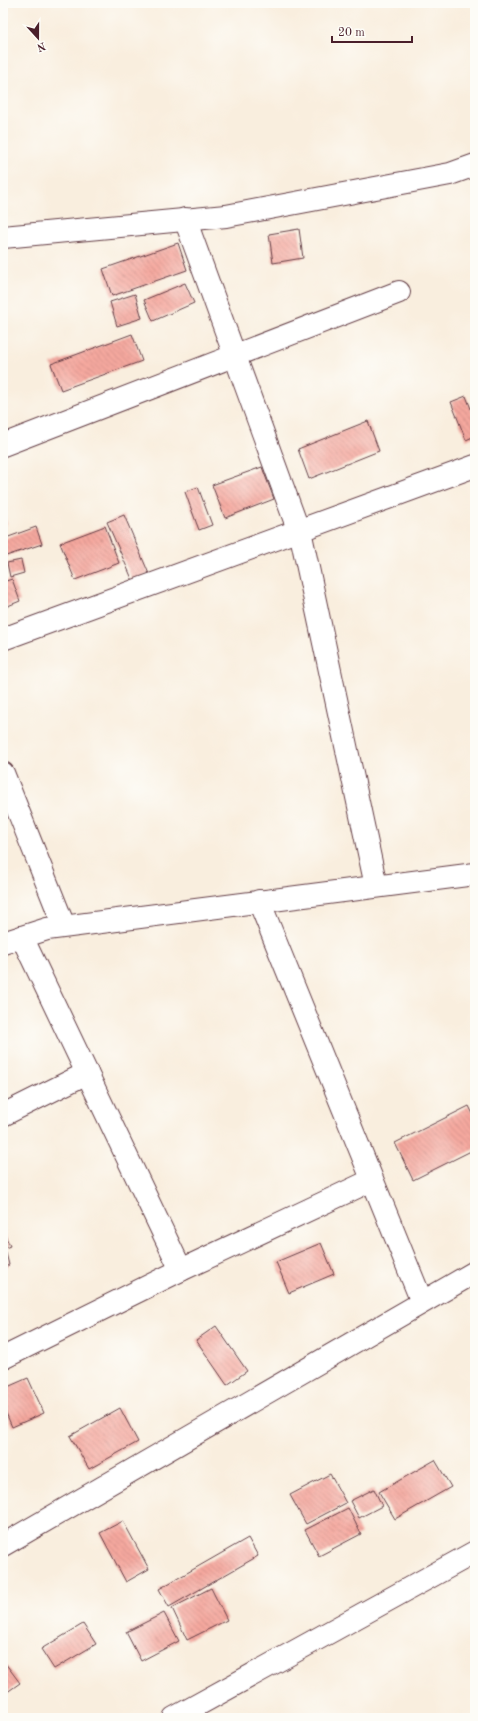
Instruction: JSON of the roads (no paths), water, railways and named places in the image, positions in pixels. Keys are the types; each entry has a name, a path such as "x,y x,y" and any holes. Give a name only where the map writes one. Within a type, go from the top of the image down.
{"street":[{"path":"3,237 226,216 442,176 475,165"},
{"path":"185,219 302,540 376,886"},
{"path":"3,445 399,292"},
{"path":"3,639 475,466"},
{"path":"3,773 64,926"},
{"path":"181,1270 87,1073 13,940 47,929 64,926 475,874"},
{"path":"259,901 422,1302"},
{"path":"3,1116 87,1073"},
{"path":"3,1358 181,1270 372,1180"},
{"path":"3,1545 475,1272"},
{"path":"174,1718 475,1552"}]}
